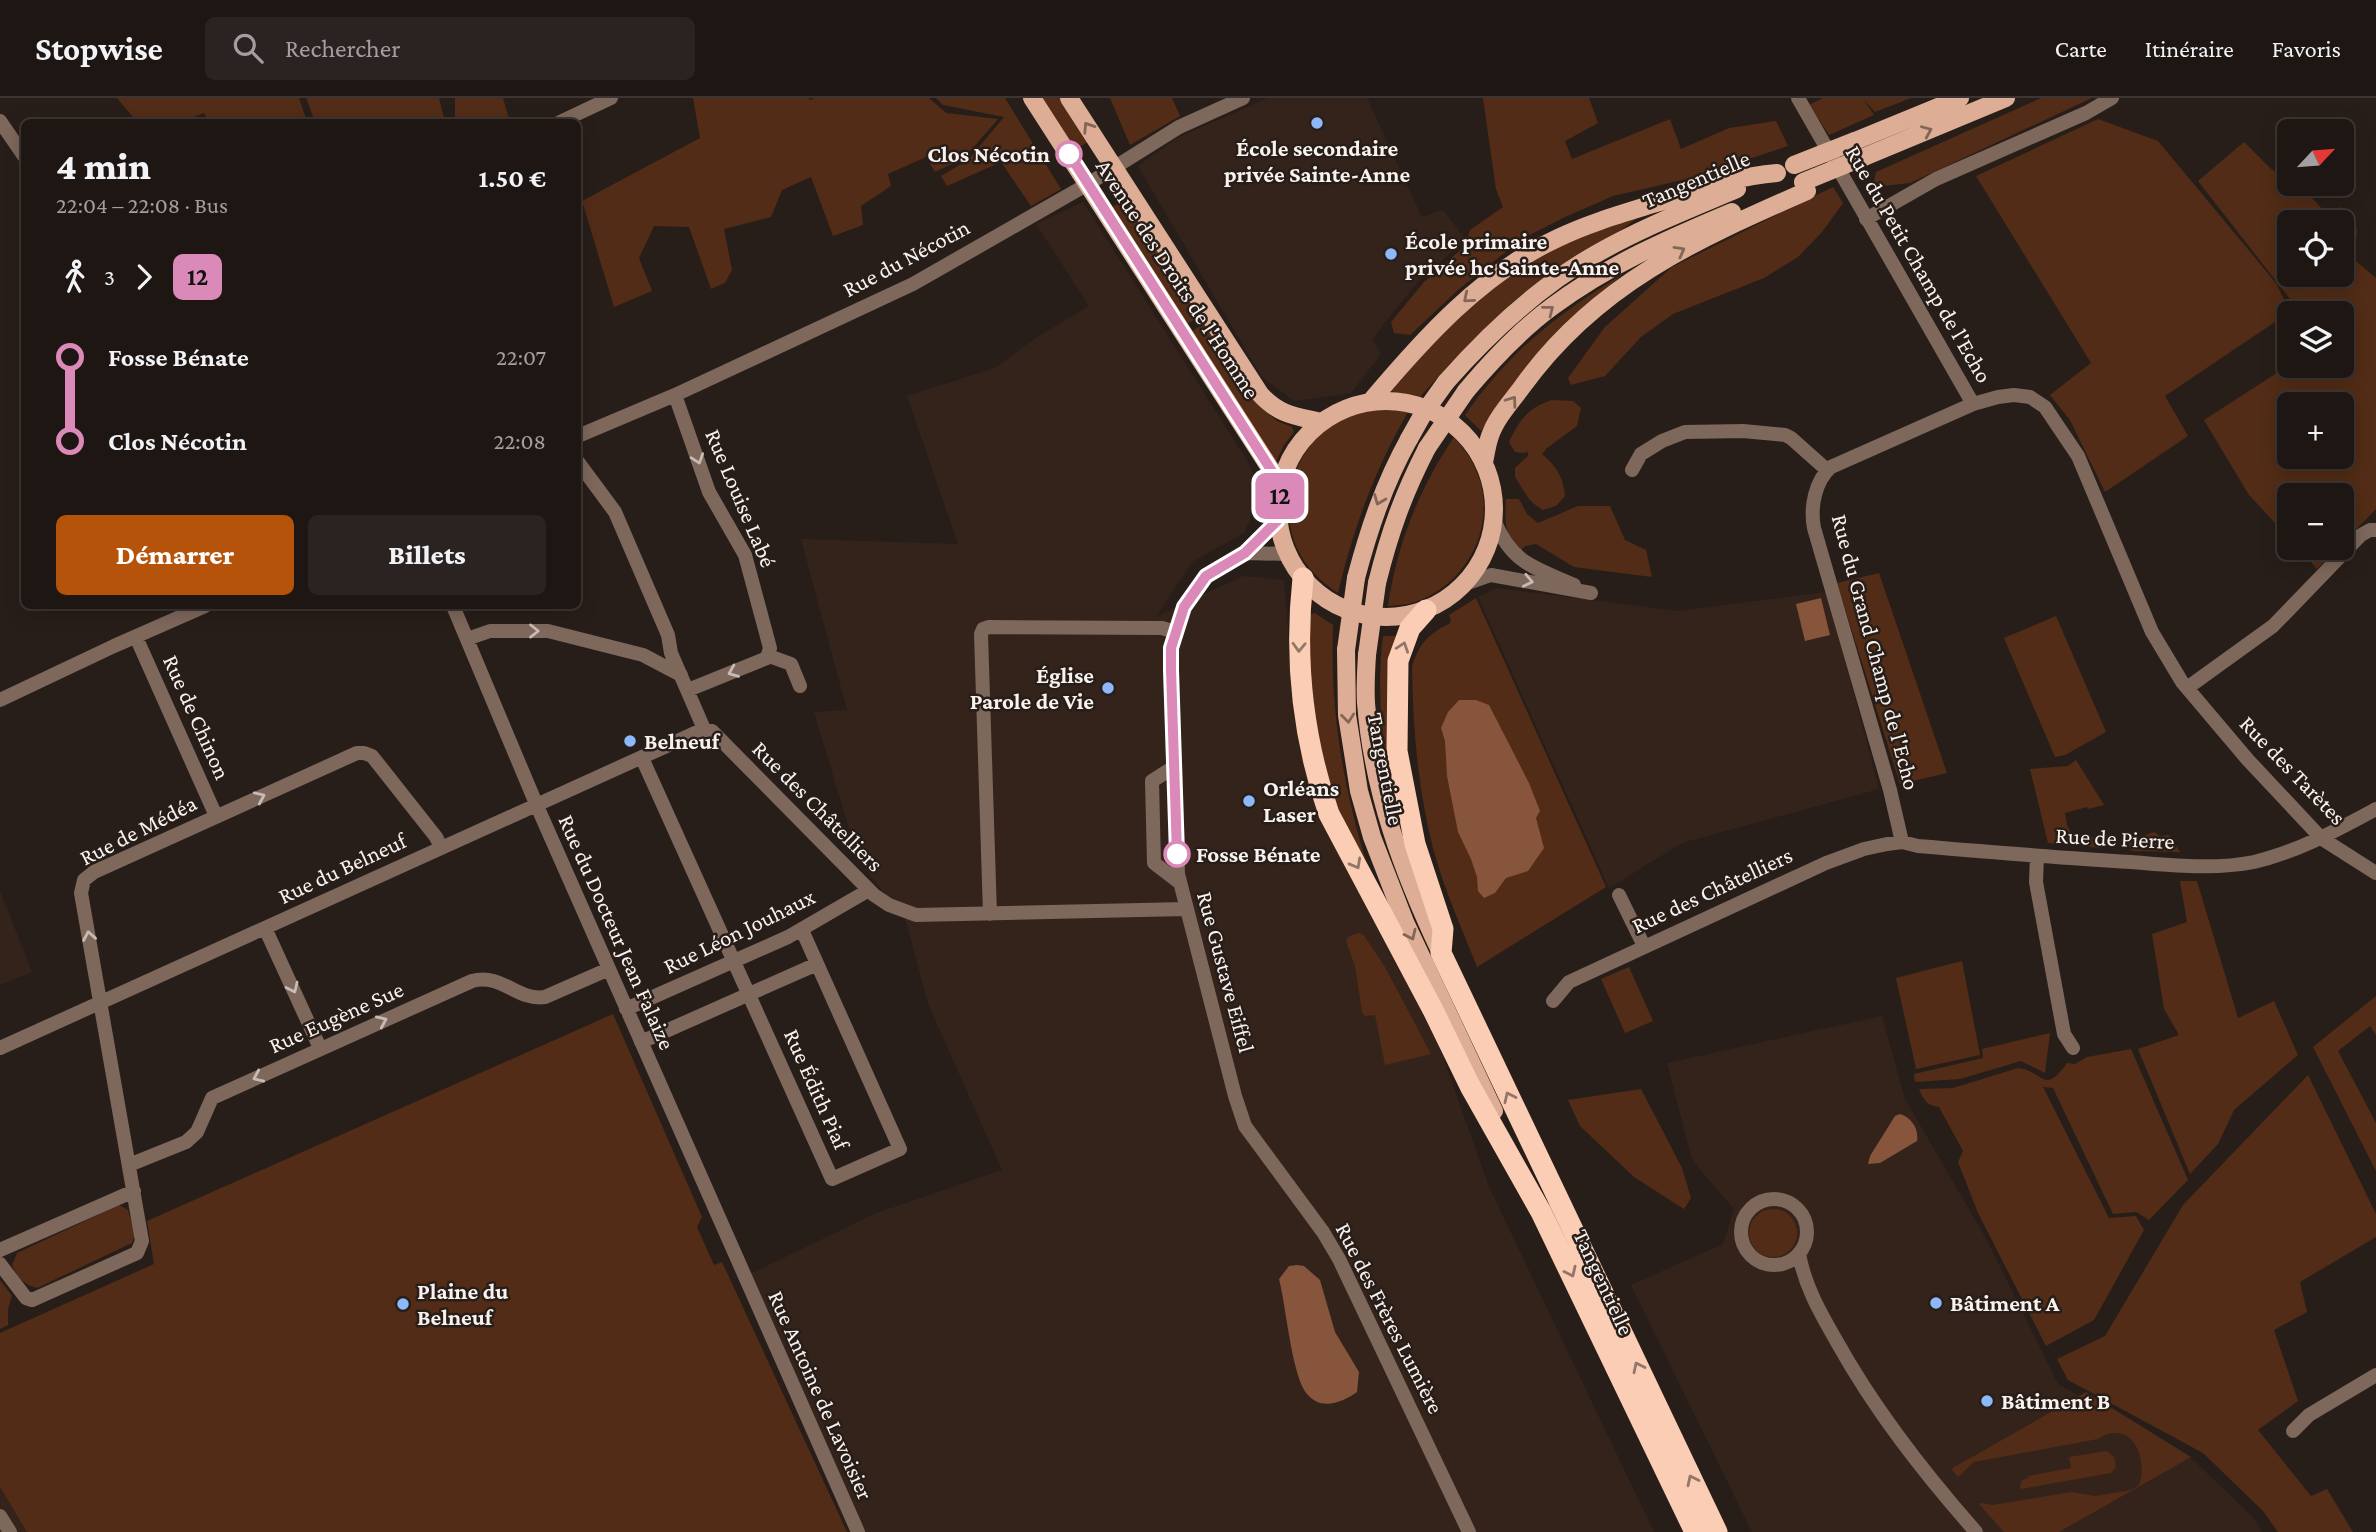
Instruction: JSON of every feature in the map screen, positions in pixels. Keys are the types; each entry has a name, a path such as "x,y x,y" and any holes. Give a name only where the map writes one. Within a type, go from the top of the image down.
{"highway":[{"path":"1303,578 1299,658 1305,725 1329,814 1433,1010 1470,1086 1541,1212"},
{"path":"1426,610 1410,628 1398,661 1398,751 1415,844 1443,929 1441,953"},
{"name":"Tangentielle","path":"1441,953 1717,1532"},
{"name":"Tangentielle","path":"1541,1212 1695,1532"}],"main road":[{"name":"Avenue des Droits de l'Homme","path":"1032,98 1275,476 1280,488"},
{"name":"Avenue des Droits de l'Homme","path":"1069,98 1260,394 1271,406 1283,413 1321,422"},
{"name":"Tangentielle","path":"1541,1212 1405,922 1372,837 1359,791 1347,715 1346,650 1356,578 1372,518 1390,473 1423,414 1446,382 1476,348 1537,293 1595,254 1673,216 1961,98"},
{"name":"Tangentielle","path":"1441,953 1419,908 1386,816 1373,764 1366,701 1367,655 1377,583 1388,537 1403,495 1427,448 1466,391 1492,360 1552,307 1589,281 1681,233 1805,186 1864,157 2006,98"},
{"path":"1370,401 1461,304 1497,274 1530,253 1557,238 1628,212 1748,175 1777,173"},
{"path":"1484,462 1490,436 1497,421 1534,370 1562,338 1604,299 1665,259 1805,186"},
{"path":"1370,401 1404,402 1437,413 1464,433 1484,462 1491,480 1494,500 1494,520 1489,543 1479,565 1465,584 1447,600 1426,610 1393,618 1359,614 1328,601 1303,578 1288,554 1278,520 1280,488 1288,463 1302,440 1321,422 1345,409 1370,401"}],"street":[{"path":"566,119 611,98"},
{"name":"Rue du Nécotin","path":"581,435 675,395 913,284 1088,184 1179,127 1243,98"},
{"name":"Rue du Petit Champ de l'Echo","path":"1798,98 1973,404 2014,395 2030,397 2045,407 2054,419 2078,456 2151,632 2187,688"},
{"path":"1866,219 1936,179 2085,114 2112,98"},
{"path":"0,121 21,152"},
{"name":"Rue Louise Labé","path":"675,395 709,492 745,555 770,648 769,656"},
{"path":"1632,470 1641,454 1685,432 1742,431 1785,435 1827,470 1973,404"},
{"name":"Rue des Châtelliers","path":"581,466 615,512 668,635 671,653 704,729 712,731 869,890 889,905 916,915 1186,909"},
{"name":"Rue du Grand Champ de l'Echo","path":"1827,470 1814,498 1814,528 1893,802 1902,842"},
{"name":"Rue Gustave Eiffel","path":"1236,1098 1180,883 1171,658 1175,632 1184,607 1206,576 1245,553 1278,520"},
{"path":"1465,584 1491,575 1591,593 1522,562 1508,548 1494,520"},
{"path":"2187,688 2273,626 2361,535 2373,530"},
{"path":"1245,553 1288,554"},
{"path":"0,700 198,609"},
{"name":"Rue du Docteur Jean Falaize","path":"454,609 537,806 743,1276"},
{"path":"990,914 981,634 983,629 1162,628 1175,632"},
{"path":"467,639 490,631 548,631 643,655 681,675"},
{"name":"Rue de Chinon","path":"136,637 216,816"},
{"path":"688,691 769,656 791,664 800,686"},
{"name":"Rue des Tarètes","path":"2187,688 2248,760 2321,838 2376,873"},
{"name":"Rue du Belneuf","path":"0,1048 704,729"},
{"name":"Rue de Médéa","path":"130,1165 81,893 84,880 94,872 357,753 373,756 441,847"},
{"name":"Rue Édith Piaf","path":"642,758 832,1179 900,1149 802,930"},
{"path":"1174,767 1152,781 1154,863 1180,883"},
{"name":"Rue de Pierre","path":"1902,842 1918,846 2037,856 2184,865 2237,864 2255,862 2296,849 2376,809"},
{"name":"Rue des Châtelliers","path":"1553,1001 1569,982 1826,863 1864,849 1902,842"},
{"path":"2037,856 2036,882 2064,1034 2073,1048"},
{"name":"Rue Léon Jouhaux","path":"626,1009 802,930 869,890"},
{"path":"1619,895 1644,946"},
{"path":"265,928 320,1048"},
{"path":"641,1042 817,964"},
{"name":"Rue Eugène Sue","path":"130,1165 186,1142 197,1132 212,1098 472,981 494,979 536,998 545,997 609,969"},
{"name":"Rue des Frères Lumière","path":"1236,1098 1245,1126 1323,1232 1339,1259 1469,1532"},
{"path":"0,1264 26,1298 32,1300 137,1253 142,1241 130,1165"},
{"path":"0,1250 134,1191"},
{"path":"1781,1199 1800,1212 1807,1233 1799,1254 1784,1264 1775,1265 1760,1263 1748,1254 1741,1239 1742,1222 1757,1203 1781,1199"},
{"path":"1799,1254 1802,1273 1816,1305 1863,1388 1901,1442 1976,1532"},
{"path":"1775,1265 1795,1276 1816,1305"},
{"name":"Rue Antoine de Lavoisier","path":"743,1276 858,1532"},
{"path":"2293,1431 2309,1415 2376,1375"},
{"path":"0,1516 10,1532"}],"shaded area":[{"path":"117,98 299,98 306,119 207,119 204,113 189,119 134,119"},
{"path":"306,98 439,98 444,119 314,119"},
{"path":"455,98 503,98 509,119 455,119"},
{"path":"693,98 929,98 946,113 998,119 964,158 935,172 926,157 888,174 891,186 861,206 863,225 833,236 811,177 782,190 771,217 724,229 732,270 725,283 711,289 689,227 654,226 639,258 652,291 614,307 582,201 700,138"},
{"path":"936,98 1005,98 1061,189 1031,206 1001,162 947,186 941,176 968,160 1004,117 943,105"},
{"path":"1039,98 1061,98 1089,141 1074,151"},
{"path":"1110,98 1172,98 1180,116 1130,145"},
{"path":"1268,98 1367,98 1422,217 1443,210 1466,240 1420,279 1372,339 1381,354 1351,393 1294,401 1261,376 1138,166 1177,138"},
{"path":"1483,98 1589,98 1598,123 1565,141 1572,159 1670,119 1681,149 1729,128 1776,121 1788,146 1691,178 1613,196 1565,217 1522,239 1459,289 1410,335 1394,333 1391,322 1424,282 1465,246 1470,230 1503,207 1496,189"},
{"path":"1823,98 1911,98 1875,112 1864,100 1874,115 1829,135 1809,105"},
{"path":"2041,98 2092,98 1910,183 1873,187 1876,172"},
{"path":"2098,119 2158,141 2276,283 2285,301 2277,301 2277,321 2165,396 2188,436 2105,492 2070,420 2050,395 2091,363 1976,176"},
{"path":"2244,142 2277,173 2277,196 2310,196 2323,210 2277,210 2277,282 2198,181"},
{"path":"1833,187 1843,203 1822,232 1798,257 1764,278 1673,314 1641,337 1605,376 1571,385 1568,378 1605,327 1672,267"},
{"path":"1126,198 1201,315 1186,325 1111,208"},
{"path":"1083,202 1248,462 1255,478 1256,489 1250,520 1244,533 1192,562 1156,617 1243,576 1284,580 1295,720 1432,1026 1489,1187 1654,1532 864,1532 750,1274 874,1214 1002,1170 928,1004 906,921 859,861 814,712 847,710 801,539 958,544 907,396 995,368 1034,339 1089,306 1036,224"},
{"path":"1644,212 1531,287 1497,316 1420,397 1390,391 1460,314 1535,257 1597,228"},
{"path":"2354,222 2357,229 2354,246"},
{"path":"2354,260 2376,278 2376,509 2354,532 2354,483 2277,483 2277,525 2249,495 2204,420 2277,373 2277,378 2354,378 2354,301 2292,301 2281,287 2354,287"},
{"path":"1623,274 1572,320 1537,357 1481,431 1465,415 1499,372 1536,336 1576,304"},
{"path":"1206,322 1261,408 1277,421 1292,427 1294,432 1277,460 1274,461 1191,332"},
{"path":"1552,400 1573,401 1581,408 1577,426 1542,454 1558,473 1565,496 1556,506 1543,510 1530,500 1515,477 1515,468 1528,456 1528,452 1515,452 1509,442 1526,415 1537,406"},
{"path":"1383,408 1408,412 1385,455 1366,500 1338,593 1315,574 1298,550 1289,518 1292,484 1305,453 1328,428 1347,417"},
{"path":"1454,437 1473,464 1482,488 1484,509 1475,548 1451,581 1434,593 1412,603 1388,606 1397,561 1411,518 1430,477"},
{"path":"1506,499 1519,499 1527,514 1538,523 1578,506 1610,506 1625,540 1646,550 1652,577 1574,567 1536,544 1525,546 1519,552 1508,534"},
{"path":"2309,560 2326,560 2317,569"},
{"path":"1879,573 1947,773 1900,784 1837,583"},
{"path":"1497,588 1678,611 1827,592 1879,789 1682,843 1609,888 1478,597"},
{"path":"1476,598 1606,887 1477,967 1443,881 1424,806 1417,760 1412,667 1425,641 1449,624 1449,615"},
{"path":"1821,598 1830,635 1805,641 1796,604"},
{"path":"1315,613 1333,625 1339,746 1367,865 1339,821 1309,718 1309,615"},
{"path":"2056,616 2106,732 2065,755 2055,757 2004,638"},
{"path":"1383,636 1399,636 1401,827 1383,732 1380,684"},
{"path":"1459,700 1476,700 1489,705 1529,783 1540,811 1536,818 1544,848 1528,871 1506,878 1495,893 1484,898 1478,891 1471,859 1458,832 1447,776 1445,741 1441,728 1448,712"},
{"path":"2076,760 2104,805 2065,813 2067,825 2075,841 2095,837 2101,848 2048,843 2030,769 2068,766"},
{"path":"2154,832 2160,836 2169,835 2180,852 2132,851 2123,837 2129,833 2136,839"},
{"path":"2180,881 2197,881 2238,1018 2274,1001 2298,1055 2234,1110 2218,1144 2190,1174 2138,1049 2179,1035 2164,1009 2152,934 2187,922"},
{"path":"0,891 32,972 0,985"},
{"path":"1363,934 1385,967 1431,1054 1385,1065 1375,1015 1365,1016 1362,1012 1355,966 1346,941 1348,937"},
{"path":"1962,961 1980,1055 1916,1069 1896,978"},
{"path":"1629,967 1653,1021 1625,1033 1601,979"},
{"path":"2376,996 2376,1035 2370,1026 2338,1051 2376,1123 2376,1171 2313,1047"},
{"name":"Plaine du Belneuf","path":"613,1014 702,1217 697,1227 714,1265 722,1262 847,1532 27,1532 0,1487 0,1333 154,1264 147,1221"},
{"path":"1882,1016 1905,1099 1988,1242 2058,1384 2191,1458 2253,1517 2262,1532 1752,1532 1631,1285 1723,1244 1734,1209 1692,1160 1667,1063"},
{"path":"2050,1033 2045,1073 2021,1061 1960,1079 1915,1082 1914,1074 1983,1058 1982,1049"},
{"path":"2131,1049 2188,1180 2149,1220 2136,1212 2113,1214 2053,1088 2043,1087 2109,1218 2136,1216 2144,1230 2094,1320 2046,1346 1978,1213 1958,1162 1963,1151 1939,1107 1926,1101 1919,1089 1953,1088 2018,1068 2048,1080 2059,1073 2067,1063 2075,1064 2087,1057"},
{"path":"2308,1075 2376,1214 2376,1237 2300,1282 2307,1312 2274,1330 2298,1401 2258,1430 2311,1496 2327,1489 2353,1532 2278,1532 2263,1511 2203,1453 2068,1380 2057,1359 2105,1336 2183,1205"},
{"path":"1641,1089 1682,1168 1691,1198 1684,1209 1634,1177 1580,1126 1568,1100"},
{"path":"1900,1114 1914,1124 1917,1141 1880,1163 1868,1164 1870,1156 1895,1116"},
{"path":"119,1205 128,1210 135,1234 132,1243 37,1288 25,1283 16,1273 12,1265 17,1253"},
{"path":"1773,1209 1790,1216 1797,1233 1790,1250 1773,1257 1756,1250 1749,1233 1756,1216"},
{"path":"1289,1266 1304,1266 1320,1280 1335,1332 1359,1372 1357,1392 1339,1402 1326,1404 1314,1400 1302,1386 1298,1374 1279,1279"},
{"path":"0,1280 12,1296 8,1309 8,1325 0,1329"},
{"path":"2086,1392 2191,1457 2059,1532 2004,1532 1979,1504 1993,1505 2071,1492 2095,1496 2131,1490 2139,1485 2139,1453 2128,1437 2120,1434 1974,1462 1958,1477 1951,1469"},
{"path":"2107,1451 2114,1457 2116,1467 2111,1473 2021,1489 2022,1480 2028,1476 2071,1468 2069,1457"},
{"path":"0,1487 27,1532 0,1532"}],"bus line":[{"name":"12","path":"1069,154 1275,476 1280,488 1278,520 1245,553 1206,576 1184,607 1175,632 1171,648 1171,670 1177,854"}],"place":[{"name":"École secondaire privée Sainte-Anne","path":"1317,123"},
{"name":"Clos Nécotin","path":"1069,154"},
{"name":"École primaire privée hc Sainte-Anne","path":"1391,254"},
{"name":"Église Parole de Vie","path":"1108,688"},
{"name":"Belneuf","path":"630,741"},
{"name":"Orléans Laser","path":"1249,801"},
{"name":"Fosse Bénate","path":"1177,854"},
{"name":"Bâtiment A","path":"1936,1303"},
{"name":"Plaine du Belneuf","path":"403,1304"},
{"name":"Bâtiment B","path":"1987,1401"}]}
